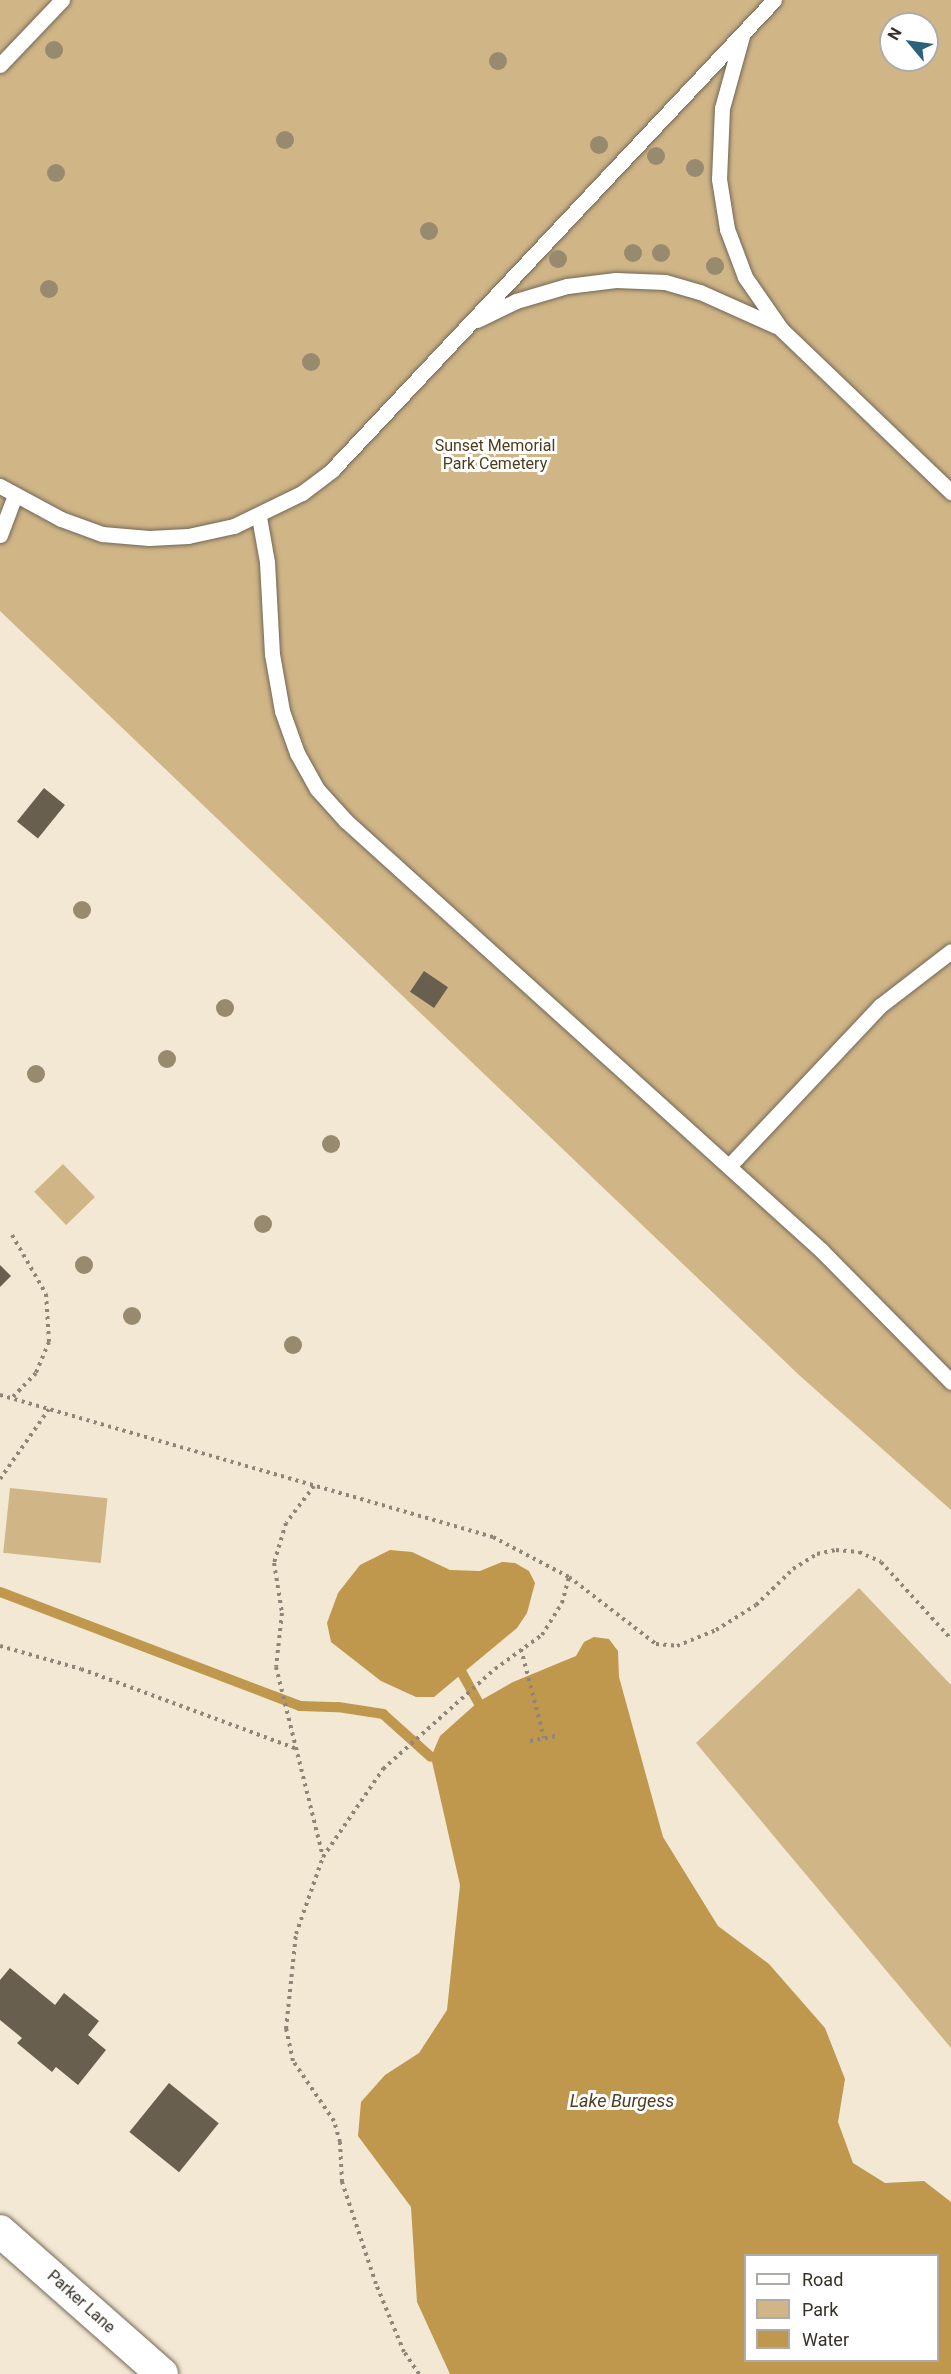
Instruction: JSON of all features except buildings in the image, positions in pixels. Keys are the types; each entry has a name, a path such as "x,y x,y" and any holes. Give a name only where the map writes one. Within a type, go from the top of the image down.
{"street":[{"name":"Parker Lane","path":"0,2231 162,2374"}],"lane":[{"path":"0,65 62,0"},
{"path":"0,486 61,519 102,534 138,537 188,536 259,517 302,493 332,470 774,0"},
{"path":"743,33 722,108 719,179 727,229 745,276 781,329 951,492"},
{"path":"467,325 516,301 567,286 616,280 665,282 700,292 781,329"},
{"path":"0,536 15,495"},
{"path":"259,517 267,562 272,654 282,711 297,753 317,789 346,821 730,1165 822,1251 951,1382"},
{"path":"730,1165 881,1005 951,951"}],"path":[{"path":"12,1235 46,1294 49,1342 36,1373 12,1398"},
{"path":"0,1395 493,1537 569,1576 639,1634 656,1644 676,1646 716,1630 756,1605 793,1569 818,1554 836,1550 859,1552 881,1562 951,1639"},
{"path":"0,1479 49,1409"},
{"path":"314,1486 286,1523 274,1563 282,1613 276,1666 323,1857"},
{"path":"419,2374 404,2352 376,2284 342,2182 340,2142 334,2121 293,2061 286,2029 296,1934 323,1857 383,1768 495,1669 542,1635 562,1603 569,1576"},
{"path":"0,1646 81,1669 295,1748"},
{"path":"521,1650 544,1738"},
{"path":"530,1741 556,1736"}],"green space":[{"name":"Sunset Memorial Park Cemetery","path":"0,0 951,0 951,1510 799,1375 0,611"},
{"path":"63,1164 95,1197 66,1225 34,1192"},
{"path":"10,1488 107,1498 101,1563 3,1553"},
{"path":"859,1588 951,1685 951,2048 696,1743"}],"water":[{"path":"390,1550 412,1552 450,1570 480,1571 502,1562 515,1563 529,1571 535,1583 527,1613 517,1628 434,1697 416,1697 381,1681 331,1642 327,1623 338,1593 360,1565"},
{"name":"Lake Burgess","path":"594,1637 609,1639 618,1651 619,1677 663,1837 718,1926 769,1964 825,2028 845,2079 838,2122 853,2163 885,2183 924,2181 951,2202 951,2374 450,2374 417,2302 411,2207 358,2136 361,2102 385,2075 419,2053 447,2010 460,1885 431,1757 440,1736 478,1702 513,1682 576,1656 584,1642"}],"waterway":[{"path":"0,1592 300,1706 338,1707 383,1714 431,1757"},
{"path":"462,1673 478,1702"}]}
